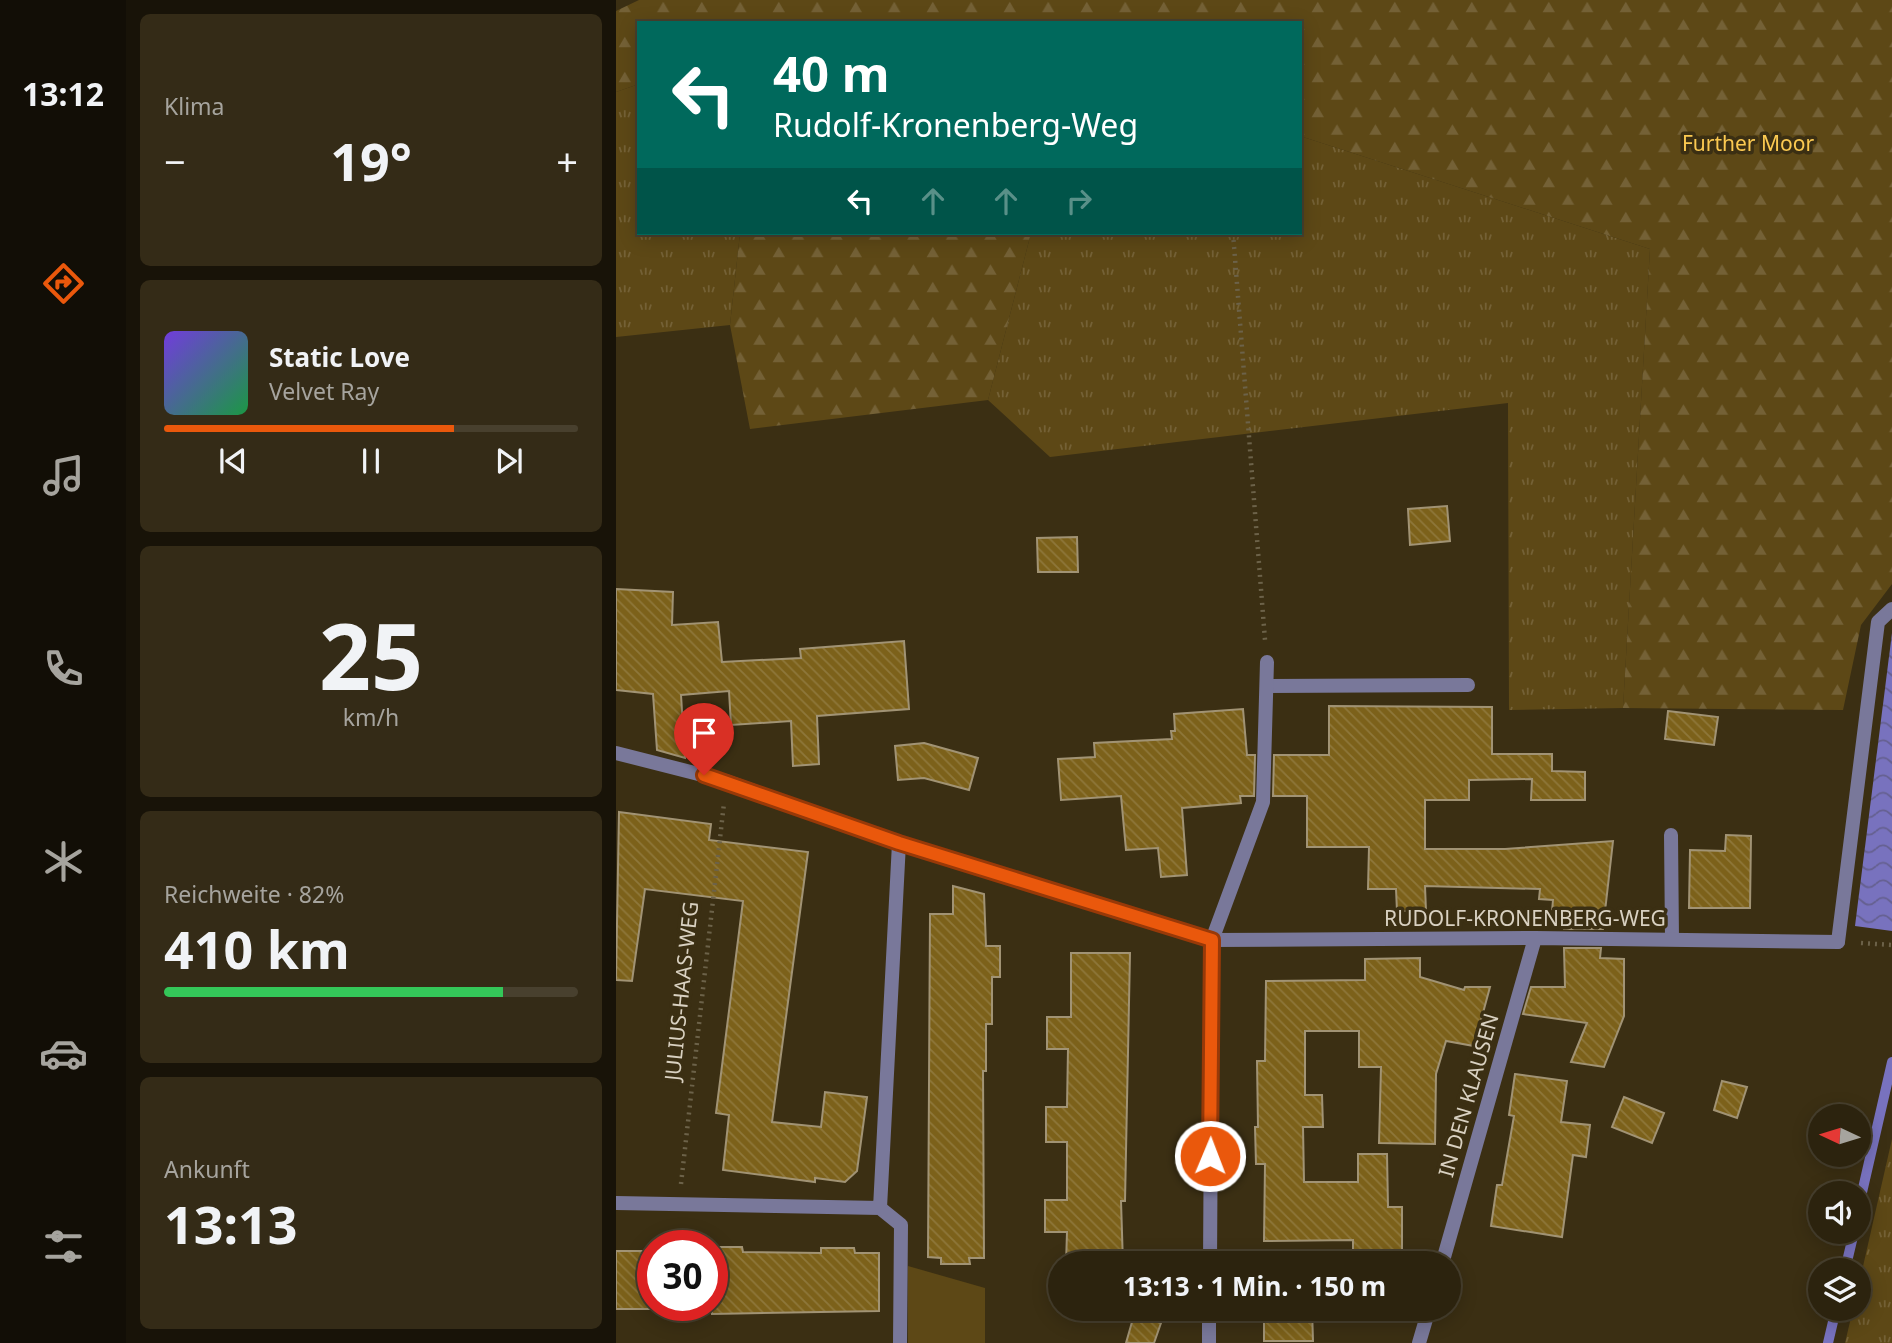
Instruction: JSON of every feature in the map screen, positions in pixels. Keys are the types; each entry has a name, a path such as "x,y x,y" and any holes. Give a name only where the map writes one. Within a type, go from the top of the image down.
{"street":[{"path":"1838,942 1878,622 1892,609"},
{"path":"1210,1251 1212,940 1263,802 1267,662"},
{"path":"1267,686 1468,685"},
{"name":"RUDOLF-KRONENBERG-WEG","path":"616,753 726,781 899,843 1212,940 1535,938 1838,942"},
{"path":"1671,835 1672,939"},
{"path":"880,1208 899,843"},
{"name":"IN DEN KLAUSEN","path":"1446,1251 1535,938"},
{"path":"616,1203 880,1208 901,1225 900,1343"},
{"path":"1209,1321 1209,1343"},
{"path":"1419,1343 1425,1321"}],"path":[{"path":"1233,235 1267,662"},
{"name":"JULIUS-HAAS-WEG","path":"678,1205 726,781"},
{"path":"1838,942 1892,945"}],"green space":[{"name":"Further Moor","path":"639,0 1892,0 1892,584 1861,625 1843,710 1623,708 1650,249 1302,137 1302,21 637,21 637,85 616,92 616,11"},
{"path":"637,85 637,235 740,235 730,325 616,337 616,92"},
{"path":"1302,137 1650,249 1623,708 1509,710 1508,403 1050,457 988,400 1030,235 1302,235"},
{"path":"740,235 1030,235 988,400 750,429 730,325"},
{"path":"1892,1139 1892,1343 1845,1343 1850,1321 1871,1321 1871,1258 1865,1258 1868,1244 1871,1244 1871,1231"},
{"path":"908,1266 985,1288 985,1343 908,1343"}],"water":[{"path":"1892,633 1892,931 1855,926"}],"building":[{"path":"1447,506 1450,541 1410,545 1408,509"},
{"path":"1077,537 1078,572 1038,572 1037,538"},
{"path":"616,589 673,592 672,625 718,622 722,662 801,658 800,649 904,641 909,709 817,716 819,764 793,766 791,721 731,725 729,691 681,695 685,758 657,750 653,694 616,690"},
{"path":"1329,706 1492,707 1492,754 1552,754 1552,771 1585,772 1585,800 1531,800 1532,779 1469,780 1469,800 1425,800 1425,849 1505,849 1613,841 1603,929 1564,929 1564,912 1552,911 1553,900 1539,899 1540,889 1425,886 1426,911 1397,911 1396,889 1368,889 1369,847 1307,847 1307,796 1273,796 1274,755 1329,755"},
{"path":"1243,709 1247,755 1255,755 1254,796 1240,796 1241,803 1182,808 1187,875 1161,877 1158,848 1126,850 1121,796 1061,800 1058,759 1095,757 1094,743 1172,739 1171,731 1175,731 1174,714"},
{"path":"1668,711 1718,717 1714,745 1665,739"},
{"path":"924,743 978,758 969,790 924,778 898,780 895,746"},
{"path":"619,812 711,824 709,840 808,852 772,1122 821,1127 825,1092 867,1097 857,1171 845,1182 815,1178 815,1182 723,1170 729,1115 716,1113 743,901 645,889 632,981 616,980"},
{"path":"1726,835 1751,836 1750,908 1689,908 1690,850 1725,851"},
{"path":"953,886 984,894 986,946 1000,946 1000,977 992,977 992,1024 986,1024 986,1071 983,1071 984,1258 969,1258 970,1264 941,1264 941,1258 928,1257 930,914 953,914"},
{"path":"1564,948 1601,948 1600,958 1624,959 1624,1016 1604,1067 1571,1062 1587,1023 1523,1014 1531,987 1565,987"},
{"path":"1071,953 1130,953 1125,1201 1121,1201 1123,1251 1066,1251 1067,1232 1045,1232 1045,1200 1067,1200 1067,1142 1046,1142 1046,1107 1067,1107 1068,1049 1047,1049 1047,1017 1071,1017"},
{"path":"1420,958 1420,977 1464,990 1465,987 1490,987 1474,1046 1446,1041 1436,1074 1435,1144 1379,1143 1381,1067 1359,1067 1359,1031 1305,1031 1305,1095 1322,1095 1323,1127 1303,1127 1304,1182 1358,1182 1358,1154 1387,1154 1388,1207 1402,1207 1402,1251 1353,1251 1353,1240 1264,1241 1265,1164 1256,1164 1255,1127 1258,1127 1257,1061 1265,1061 1266,981 1365,980 1365,959"},
{"path":"1515,1074 1567,1081 1561,1122 1590,1125 1586,1157 1573,1155 1562,1237 1491,1226 1497,1185 1502,1185 1514,1116 1509,1115"},
{"path":"1722,1081 1747,1087 1737,1118 1714,1110"},
{"path":"1624,1097 1664,1113 1652,1143 1612,1127"},
{"path":"728,1247 742,1247 743,1252 821,1253 821,1248 854,1248 855,1253 879,1253 879,1311 728,1314"},
{"path":"616,1251 637,1251 637,1309 616,1309"},
{"path":"1132,1321 1161,1323 1154,1343 1126,1343"},
{"path":"1264,1321 1312,1321 1313,1341 1264,1341"}],"waterway":[{"path":"1865,1181 1892,1062"},
{"path":"1848,1258 1851,1244"},
{"path":"1828,1343 1833,1321"}],"route":[{"path":"704,775 899,843 1212,940 1210,1156"}]}
